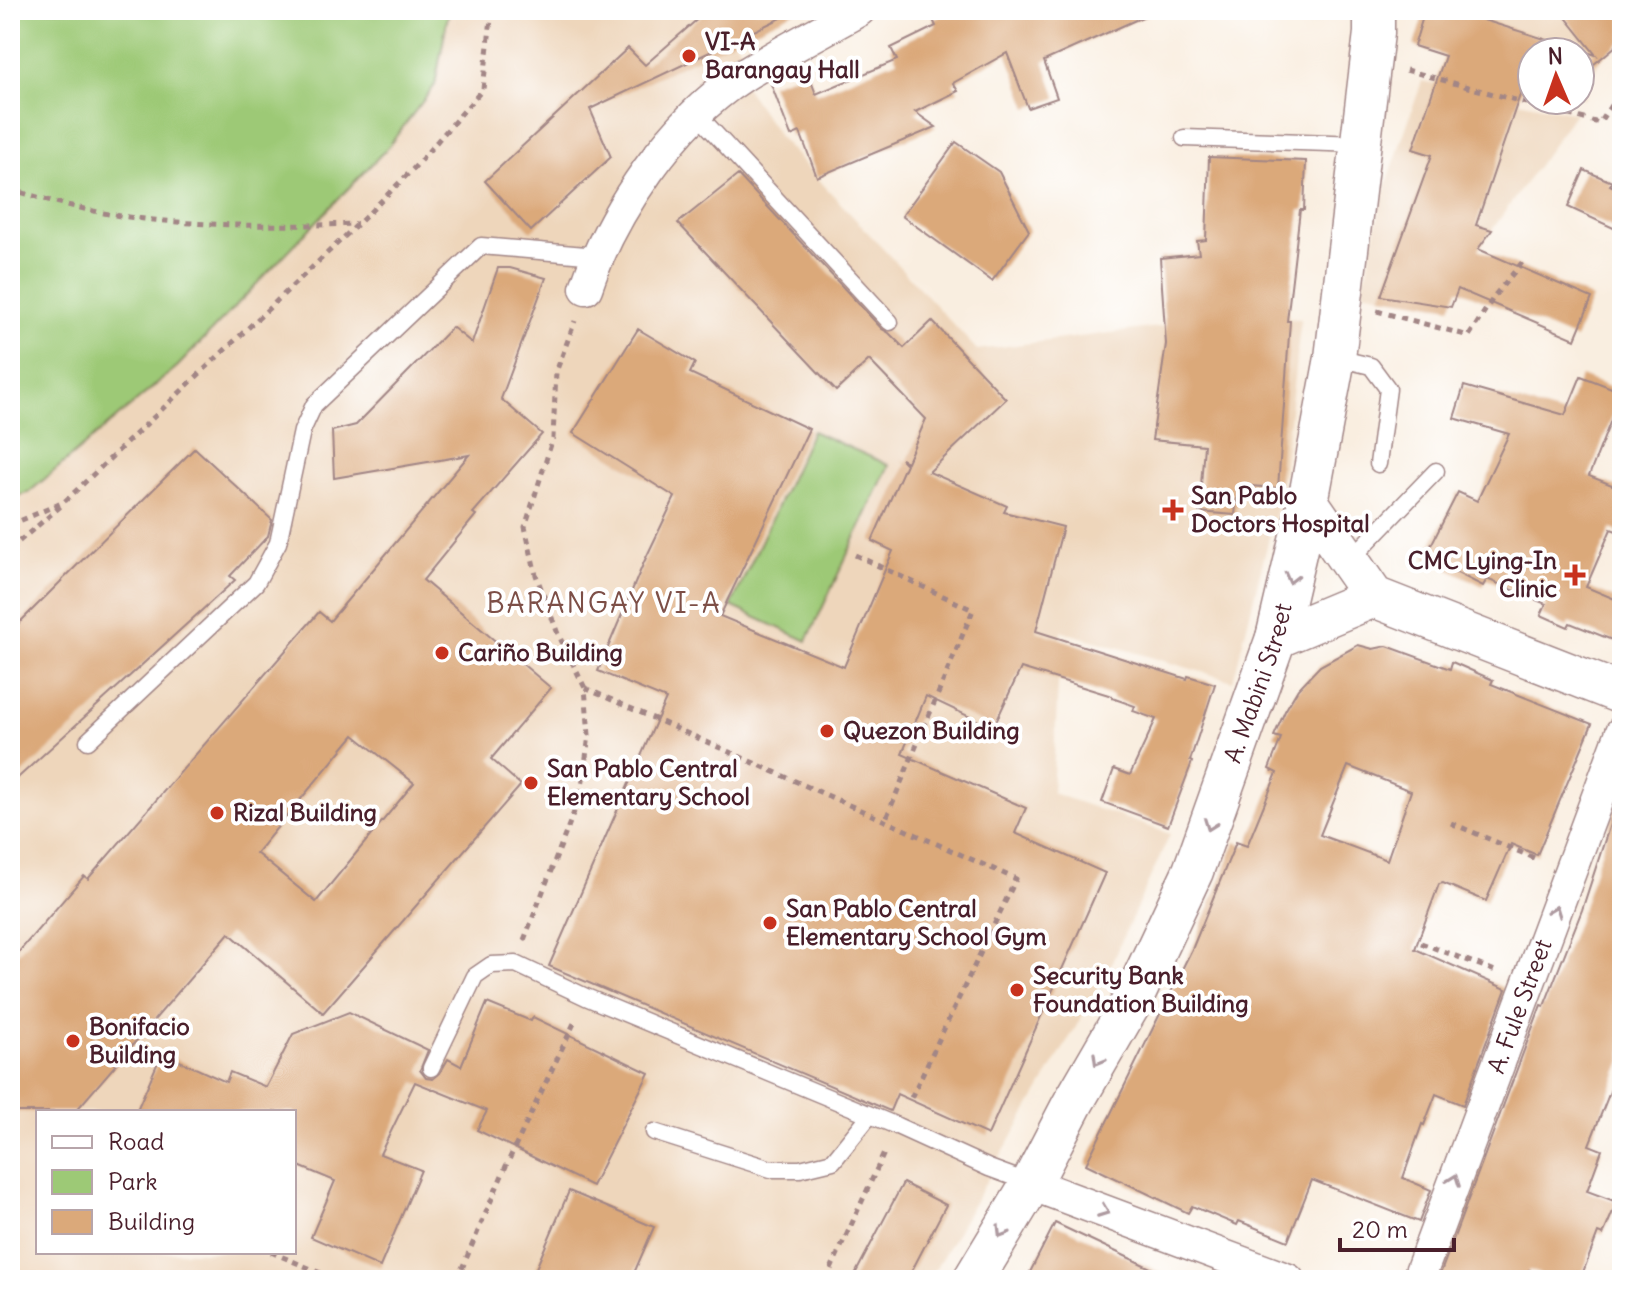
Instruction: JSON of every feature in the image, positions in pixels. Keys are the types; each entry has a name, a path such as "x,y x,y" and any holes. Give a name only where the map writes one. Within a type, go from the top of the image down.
{"street":[{"path":"586,288 597,256 659,154 696,113 739,78 859,10"},
{"name":"A. Mabini Street","path":"973,1280 1031,1184 1131,1003 1193,871 1276,638 1308,502 1335,358 1376,28"},
{"path":"1308,502 1374,597 1622,694"},
{"path":"1276,638 1374,597"},
{"name":"A. Fule Street","path":"1418,1280 1622,732"},
{"path":"1031,1184 1288,1280"}],"lane":[{"path":"696,113 890,322"},
{"path":"1184,138 1360,144"},
{"path":"88,741 256,583 278,543 302,431 314,405 481,246 597,256"},
{"path":"1335,358 1371,366 1388,389 1378,464"},
{"path":"1350,560 1436,471"},
{"path":"431,1068 475,976 491,965 516,964 586,997 1031,1184"},
{"path":"654,1132 771,1169 800,1169 833,1161 870,1115"}],"path":[{"path":"10,549 64,502 413,169 483,89 492,10"},
{"path":"1376,28 1599,123 1622,89"},
{"path":"10,189 46,200 134,218 254,227 358,224"},
{"path":"1342,301 1469,336 1495,295 1525,259"},
{"path":"516,964 581,794 589,735 585,688 558,634 536,575 525,527 553,438 556,372 586,288"},
{"path":"10,525 64,502"},
{"path":"855,555 973,610 885,821"},
{"path":"585,688 1016,879 826,1280"},
{"path":"1451,823 1569,873"},
{"path":"1421,943 1528,983"},
{"path":"457,1280 506,1166 586,997"},
{"path":"276,1254 337,1280"}],"shaded area":[{"name":"San Pablo Central Elementary School","path":"10,10 709,10 741,49 739,78 780,138 977,350 1246,316 1301,319 1280,494 1233,681 1061,631 1052,793 1170,834 1106,975 929,1280 35,1280 10,1273"},
{"path":"1425,10 1622,10 1622,41 1600,59 1596,69 1596,36 1516,36 1516,78 1414,46"},
{"path":"1422,81 1516,101 1516,116 1573,116 1467,265 1451,307 1362,291 1383,195"}],"green space":[{"path":"10,10 449,10 435,85 387,148 178,366 28,493 10,498"},
{"path":"812,431 889,465 807,641 731,606"}],"building":[{"path":"708,10 798,10 590,109 611,157 531,231 485,181 628,48 645,65"},
{"path":"951,10 1158,10 1044,61 1057,98 1028,108 1007,53 953,83 958,91 915,112 936,127 817,177 800,132 791,136 771,84 807,71 816,94 897,60 891,48 936,26 933,20"},
{"path":"1425,10 1478,10 1477,18 1535,36 1516,36 1516,107 1476,225 1492,230 1478,249 1592,298 1575,339 1458,289 1451,307 1381,296 1432,155 1413,149 1445,56 1414,46"},
{"path":"1560,10 1622,10 1622,41 1596,62 1596,36 1581,36"},
{"path":"956,142 999,172 1029,231 992,281 902,216"},
{"path":"1209,157 1306,161 1304,210 1300,210 1287,321 1290,321 1278,488 1238,485 1235,515 1199,512 1204,445 1152,440 1166,344 1160,258 1199,254 1197,241 1206,240"},
{"path":"1584,170 1612,182 1610,185 1622,191 1622,232 1568,207"},
{"path":"738,175 882,329 904,348 932,321 1006,399 929,472 1007,506 1004,512 1063,527 1036,631 1187,679 1188,676 1215,684 1192,762 1168,826 1102,802 1114,769 1130,775 1156,719 1133,711 1135,706 1021,668 993,728 926,696 902,754 1026,808 1015,833 1105,873 988,1135 897,1094 890,1111 549,966 666,699 598,671 675,497 573,433 638,329 695,363 690,373 809,429 720,616 844,667 893,551 872,541 906,464 901,459 907,462 926,419 869,360 836,391 678,223"},
{"path":"498,268 510,268 546,278 501,399 542,434 473,513 476,515 423,580 551,688 491,759 521,785 323,1013 229,933 77,1110 10,1112 10,962 84,876 88,879 319,612 330,621 469,455 334,478 332,431 356,425 452,327 472,343","holes":["354,735 414,783 316,902 256,853"]},
{"path":"1581,376 1622,392 1589,476 1622,489 1622,533 1611,529 1586,587 1622,602 1622,644 1570,623 1568,627 1541,615 1546,604 1487,579 1483,586 1425,557 1458,492 1477,501 1509,434 1454,418 1464,386 1565,415"},
{"path":"195,448 272,520 268,536 230,576 235,580 10,785 10,632"},
{"path":"1358,645 1373,649 1387,646 1450,669 1452,662 1493,680 1491,684 1592,724 1537,855 1511,844 1486,901 1439,884 1415,949 1506,989 1463,1105 1436,1094 1422,1124 1403,1178 1431,1190 1419,1222 1312,1180 1288,1241 1239,1221 1237,1225 1192,1206 1188,1213 1086,1164 1193,947 1236,842 1247,846 1277,773 1269,769 1281,738 1274,736 1285,711 1298,689 1320,666","holes":["1348,766 1411,791 1387,860 1320,835"]},
{"path":"1616,806 1622,807 1622,1061 1589,1145 1602,1150 1587,1191 1617,1202 1603,1235 1598,1233 1580,1280 1556,1280 1529,1270 1525,1280 1438,1280 1541,1005 1544,1006 1582,910"},
{"path":"487,1003 531,1021 533,1017 649,1073 592,1186 477,1130 487,1111 415,1082 380,1154 421,1170 380,1267 311,1237 335,1181 296,1165 296,1110 137,1110 162,1053 226,1082 230,1072 266,1087 293,1034 349,1012 428,1050 420,1070 426,1078 433,1079 440,1073 448,1059 461,1066"},
{"path":"903,1183 946,1205 907,1280 852,1280"},
{"path":"569,1191 654,1227 631,1280 531,1280"},
{"path":"1055,1223 1176,1280 1026,1280"}],"place":[{"name":"VI-A Barangay Hall","path":"689,56"},
{"name":"San Pablo Doctors Hospital","path":"1173,510"},
{"name":"CMC Lying-In Clinic","path":"1575,575"},
{"name":"Cariño Building","path":"442,653"},
{"name":"Quezon Building","path":"827,731"},
{"name":"San Pablo Central Elementary School","path":"531,783"},
{"name":"Rizal Building","path":"217,813"},
{"name":"San Pablo Central Elementary School Gym","path":"770,923"},
{"name":"Security Bank Foundation Building","path":"1017,990"},
{"name":"Bonifacio Building","path":"73,1041"}],"district":[{"name":"BARANGAY VI-A","path":"604,603"}]}
